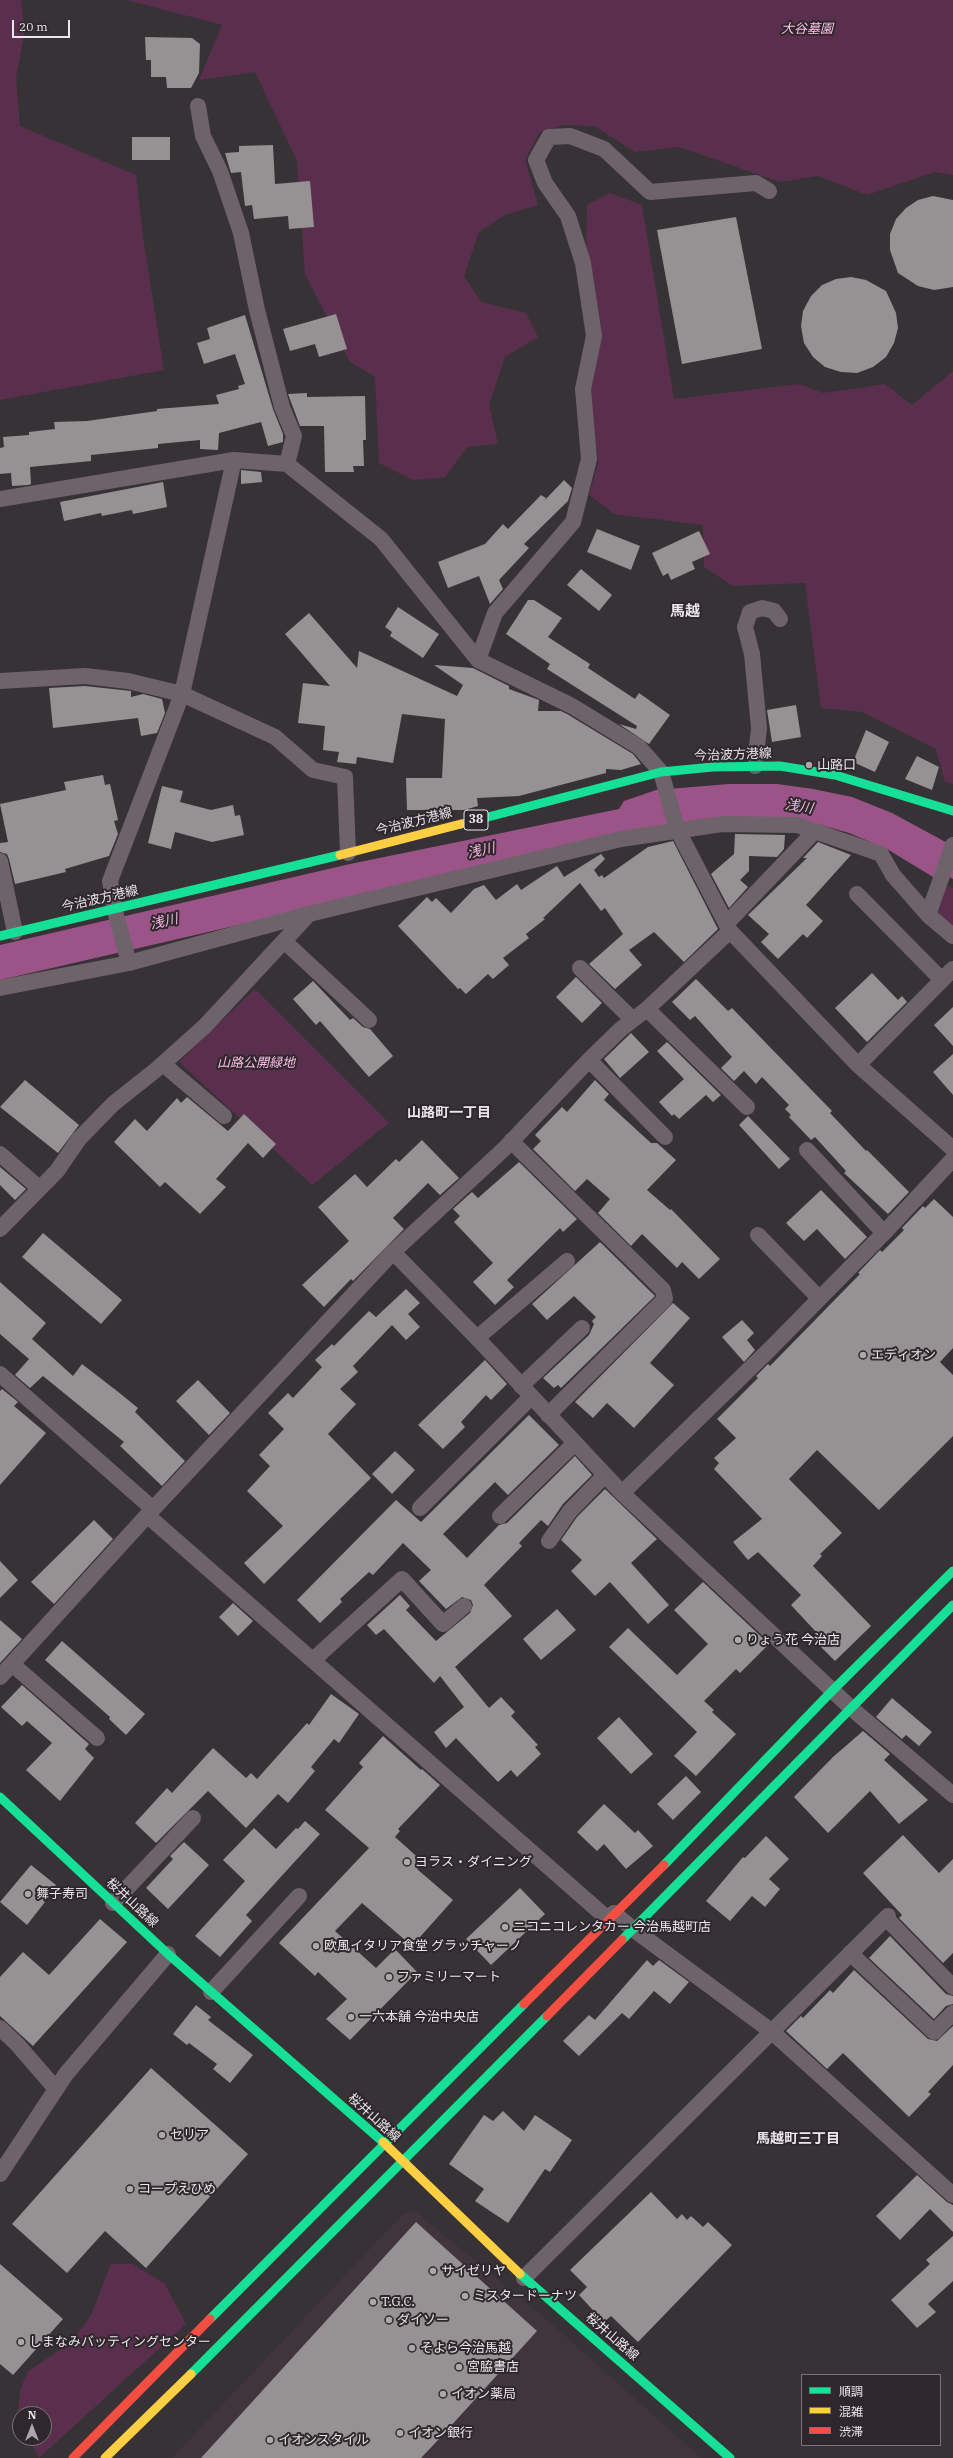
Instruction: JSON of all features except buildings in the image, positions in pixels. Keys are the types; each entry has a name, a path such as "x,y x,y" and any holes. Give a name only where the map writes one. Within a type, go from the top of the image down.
{"street":[{"path":"198,106 203,136 220,171 241,233 257,310 282,407 294,436 287,464"},
{"path":"478,660 495,613 573,522 589,459 583,389 594,336 583,263 568,216 545,184 536,160 549,137 570,136 604,150 650,192 756,183 769,191"},
{"path":"128,961 115,912 110,880 182,694 234,460"},
{"path":"0,499 234,460 287,464 381,539 478,660 572,706 639,747 661,772 668,792 676,829 728,927 858,1065 953,1149"},
{"path":"755,766 758,728 752,654 745,627 750,612 762,608 774,611 780,619"},
{"path":"0,681 85,676 128,681 182,694 275,737 313,770 345,777 348,853"},
{"name":"今治波方港線","path":"7,934 115,912 661,772 714,767 780,766 835,774 953,811"},
{"path":"0,988 128,961 309,914 621,839 676,829 722,824 797,825 880,854 894,875 928,915 953,936"},
{"path":"0,1677 150,1513 393,1252 511,1141 589,1060 632,1020 647,1009 728,927 815,831"},
{"path":"928,915 953,845"},
{"path":"0,861 7,934"},
{"path":"857,894 948,974 858,1065"},
{"path":"0,1229 57,1171 79,1139 108,1109 163,1064 205,1026 309,914"},
{"path":"284,940 369,1020"},
{"path":"580,968 632,1020"},
{"path":"647,1009 747,1106"},
{"path":"589,1060 665,1137"},
{"path":"163,1064 224,1116"},
{"path":"511,1141 663,1290 666,1299 548,1415"},
{"path":"807,1150 884,1233"},
{"path":"0,1154 39,1188"},
{"path":"622,1493 770,1349 884,1233 953,1159"},
{"path":"758,1235 819,1298"},
{"path":"393,1252 477,1338 622,1493 832,1691 953,1795"},
{"path":"477,1338 567,1261"},
{"path":"420,1508 582,1328"},
{"path":"0,1374 312,1660 611,1916 632,1929 771,2032 953,2195"},
{"path":"500,1516 575,1443"},
{"path":"549,1541 570,1511 605,1476"},
{"path":"73,2458 384,2143 696,1833 832,1691 953,1571"},
{"path":"312,1660 402,1579 443,1624 464,1606"},
{"path":"105,2458 403,2162 953,1605"},
{"path":"12,1664 97,1738"},
{"name":"桜井山路線","path":"0,1797 210,1992 384,2143 524,2278 730,2458"},
{"path":"113,1903 193,1818"},
{"path":"210,1992 299,1896"},
{"path":"524,2278 887,1917 953,1987"},
{"path":"850,1953 934,2032 953,2013"},
{"path":"0,2174 66,2074 168,1954"},
{"path":"0,2028 17,2044 56,2088"}],"shaded area":[{"path":"414,2210 554,2326 701,2458 172,2458 403,2214"}],"green space":[{"path":"0,0 21,0 25,31 16,77 20,126 136,175 143,237 164,370 0,400"},
{"name":"大谷墓園","path":"127,0 953,0 953,175 935,172 867,195 818,176 780,182 679,147 635,152 594,126 563,125 539,133 525,160 538,205 505,215 479,232 464,276 481,302 526,313 538,337 505,357 489,405 498,444 467,447 445,477 413,480 379,463 375,377 350,362 305,274 297,161 255,72 199,80 222,25"},
{"path":"610,193 642,205 674,399 799,384 823,393 885,384 912,405 953,371 953,784 945,782 936,749 862,712 821,708 805,583 733,586 704,567 703,525 614,514 589,495 598,462 589,389 602,336 586,246 587,205"},
{"path":"948,885 953,888 953,927 935,911"},
{"name":"山路公開緑地","path":"255,989 389,1123 312,1185 179,1062"},
{"path":"111,2264 133,2264 165,2284 186,2324 39,2458 33,2446 52,2446 52,2406 19,2406 20,2390 28,2371 71,2343 91,2315"}],"water":[{"name":"浅川","path":"729,784 777,784 813,789 852,797 892,813 953,846 953,879 948,876 933,877 887,849 849,833 814,823 738,819 269,918 0,980 0,945 350,864 619,809 624,801 656,790"}],"traffic: fast":[{"path":"461,824 661,772 713,767 780,766 835,775 953,811"},
{"path":"0,936 340,855"},
{"path":"664,1865 832,1691 953,1571"},
{"path":"622,1940 953,1605"},
{"path":"0,1797 168,1954 383,2142"},
{"path":"210,2319 524,2004"},
{"path":"191,2374 547,2016"},
{"path":"520,2274 730,2458"}],"traffic: slow":[{"path":"340,855 461,824"},
{"path":"383,2142 520,2274"},
{"path":"105,2458 191,2374"}],"traffic: jam":[{"path":"524,2004 664,1865"},
{"path":"547,2016 622,1940"},
{"path":"73,2458 210,2319"}],"place":[{"name":"山路口","path":"809,765"},
{"name":"エディオン","path":"863,1355"},
{"name":"りょう花 今治店","path":"738,1640"},
{"name":"ヨラス・ダイニング","path":"407,1862"},
{"name":"舞子寿司","path":"28,1894"},
{"name":"ニコニコレンタカー 今治馬越町店","path":"505,1927"},
{"name":"欧風イタリア食堂 グラッチャーノ","path":"316,1946"},
{"name":"ファミリーマート","path":"389,1977"},
{"name":"一六本舗 今治中央店","path":"351,2017"},
{"name":"セリア","path":"162,2135"},
{"name":"コープえひめ","path":"130,2189"},
{"name":"サイゼリヤ","path":"433,2271"},
{"name":"ミスタードーナツ","path":"465,2296"},
{"name":"T.G.C.","path":"373,2302"},
{"name":"ダイソー","path":"389,2320"},
{"name":"しまなみバッティングセンター","path":"21,2342"},
{"name":"そよら今治馬越","path":"412,2348"},
{"name":"宮脇書店","path":"459,2367"},
{"name":"イオン薬局","path":"443,2394"},
{"name":"イオン銀行","path":"400,2433"},
{"name":"イオンスタイル","path":"270,2440"}],"district":[{"name":"馬越","path":"685,612"},
{"name":"山路町一丁目","path":"449,1113"},
{"name":"馬越町三丁目","path":"798,2139"}]}
